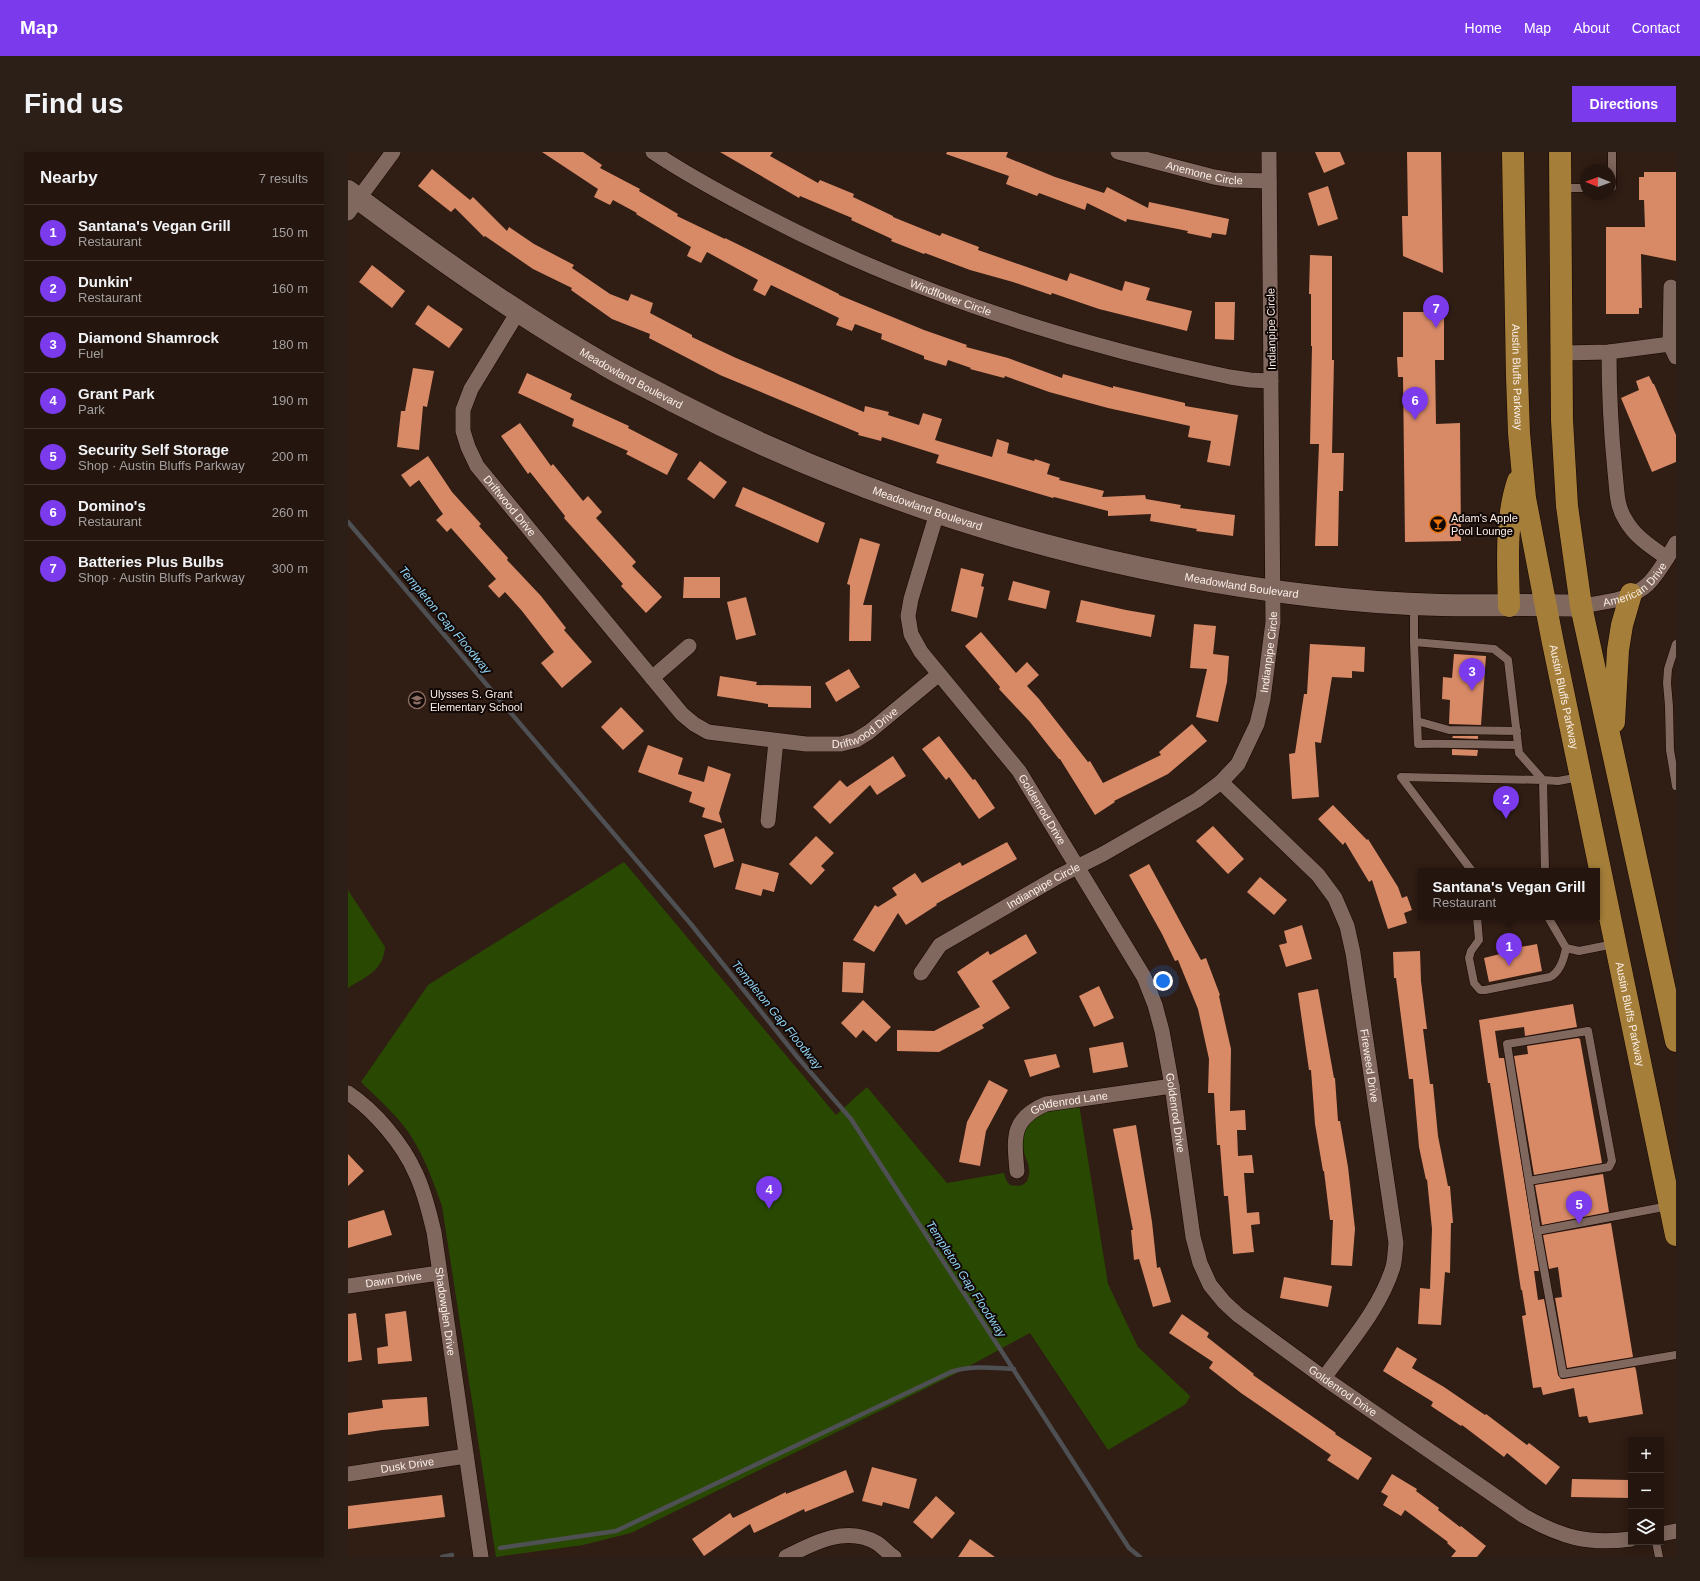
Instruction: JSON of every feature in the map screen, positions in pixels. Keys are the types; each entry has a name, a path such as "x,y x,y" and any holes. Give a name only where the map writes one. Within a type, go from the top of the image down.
{"main road":[{"name":"Austin Bluffs Parkway","path":"1513,152 1517,376 1525,498 1545,605 1599,868"},
{"path":"1560,152 1562,420 1564,470 1571,536 1581,606 1676,1041"},
{"path":"1509,606 1509,531 1514,494 1522,468"},
{"path":"1613,755 1618,650 1622,625 1631,594"},
{"name":"Austin Bluffs Parkway","path":"1600,872 1676,1235"}],"street":[{"path":"351,201 393,152"},
{"name":"Windflower Circle","path":"653,152 678,168 792,230 854,259 967,305 1024,324 1107,348 1230,377 1271,381"},
{"name":"Anemone Circle","path":"1118,152 1214,177 1232,180 1269,181"},
{"name":"Indianpipe Circle","path":"921,973 940,945 1197,800 1221,782 1238,764 1257,724 1263,699 1273,622 1269,152"},
{"name":"Meadowland Boulevard","path":"351,201 490,294 606,366 719,425 796,459 937,513 1013,537 1106,560 1152,570 1273,590 1353,600 1414,604 1581,606"},
{"path":"1562,353 1673,350 1671,287"},
{"name":"Driftwood Drive","path":"518,312 471,389 463,410 463,431 468,447 477,466 682,714 694,724 708,732 776,741 824,745 841,744 856,740 881,724 939,674"},
{"path":"1609,352 1609,392 1618,501 1625,520 1636,534 1649,546 1667,558"},
{"name":"Goldenrod Drive","path":"937,513 911,599 908,616 911,634 921,652 1019,771 1144,977 1155,1005 1172,1086 1193,1237 1200,1264 1210,1285 1224,1302 1238,1315 1324,1378 1524,1516 1548,1529 1572,1538 1595,1541 1628,1539"},
{"name":"American Drive","path":"1581,606 1620,599 1648,584 1676,543"},
{"path":"652,678 689,646"},
{"path":"768,821 776,741"},
{"name":"Fireweed Drive","path":"1221,782 1318,875 1335,898 1347,926 1353,953 1396,1243 1393,1266 1384,1289 1372,1311 1324,1378"},
{"name":"Goldenrod Lane","path":"1017,1171 1015,1134 1022,1118 1034,1109 1046,1104 1172,1086"},
{"name":"Shadowglen Drive","path":"348,1093 363,1103 403,1150 416,1173 428,1206 434,1232 481,1557"},
{"name":"Dawn Drive","path":"348,1286 439,1273"},
{"name":"Dusk Drive","path":"348,1474 466,1456"},
{"path":"1664,1533 1676,1531"},
{"path":"786,1557 819,1540 837,1536 856,1536 876,1543 894,1557"}],"lane":[{"path":"1612,152 1612,164"},
{"path":"1560,188 1580,188"},
{"path":"1414,604 1418,744 1452,743 1478,745 1518,745"},
{"path":"1414,642 1494,649 1508,660 1519,753 1543,780 1545,868"},
{"path":"1676,644 1668,669 1667,683 1670,750 1676,786"},
{"path":"1417,721 1449,730 1516,731"},
{"path":"1470,868 1401,777 1558,781 1580,777"},
{"path":"1477,920 1479,940 1471,951 1469,958 1474,983 1480,990 1554,975 1565,957 1566,948 1550,920"},
{"path":"1566,948 1578,950 1615,944"},
{"path":"1528,1181 1609,1168 1612,1161 1588,1031 1507,1044 1528,1181 1536,1231 1562,1374 1676,1355"},
{"path":"1536,1231 1670,1206"},
{"path":"1657,1545 1659,1557"}],"green space":[{"path":"624,862 836,1115 867,1087 947,1183 1004,1173 1006,1180 1010,1185 1017,1186 1024,1184 1029,1176 1029,1167 1023,1150 1024,1133 1028,1121 1047,1110 1079,1104 1108,1284 1138,1347 1190,1396 1186,1404 1108,1450 1030,1333 951,1376 631,1533 583,1545 496,1557 442,1206 426,1165 409,1133 361,1082 428,985"},
{"path":"348,890 385,947 381,962 373,972 348,988"}],"building":[{"path":"542,152 583,152 602,165 600,168 640,189 639,191 678,214 677,216 725,238 839,295 924,330 967,345 966,347 1008,358 1062,378 1063,374 1113,388 1113,386 1185,403 1185,406 1238,415 1230,466 1207,462 1211,441 1188,437 1190,426 1108,408 1049,392 1005,376 1004,378 970,369 971,368 948,360 946,366 924,359 924,356 881,339 882,334 855,324 852,331 836,325 839,318 771,285 765,296 753,290 758,280 707,252 701,263 687,256 691,247 636,214 637,213 613,200 610,205 594,197 598,189"},
{"path":"720,152 773,152 770,156 818,183 820,180 854,194 853,197 893,217 940,236 942,233 979,247 978,250 1067,281 1070,273 1122,291 1125,281 1150,288 1146,300 1192,311 1187,331 1099,309 1052,293 1051,295 1013,282 970,270 925,253 924,254 891,241 892,239 851,220 852,218 800,196 799,198"},
{"path":"947,152 1008,152 1006,157 1055,177 1104,193 1107,187 1148,208 1149,202 1229,219 1226,235 1212,233 1211,238 1187,233 1188,231 1127,219 1126,222 1087,203 1085,210 1039,193 1037,196 1006,184 1009,176 946,154"},
{"path":"1315,152 1340,152 1345,164 1324,173"},
{"path":"1407,152 1441,152 1443,273 1403,256 1402,216 1408,216"},
{"path":"432,169 470,200 473,197 507,231 509,227 534,244 574,265 572,268 610,294 628,301 631,294 653,303 650,313 692,335 692,337 736,358 864,412 865,406 889,412 888,415 919,425 923,413 942,419 935,440 992,457 997,439 1009,443 1007,453 1050,464 1047,474 1060,478 1059,480 1104,491 1102,497 1145,495 1146,499 1181,505 1180,508 1235,515 1233,536 1196,531 1197,529 1150,521 1151,514 1108,516 1108,511 1054,497 1053,498 936,463 939,455 882,437 881,441 858,435 859,433 720,375 649,338 650,334 612,319 571,290 572,288 533,269 485,236 484,237 455,208 451,212 418,186"},
{"path":"1644,172 1676,172 1676,261 1641,254 1642,308 1639,308 1639,314 1606,314 1606,227 1645,227 1644,200 1639,200 1639,177 1644,177"},
{"path":"1328,186 1338,219 1318,226 1308,193"},
{"path":"1310,255 1332,256 1332,360 1334,360 1332,453 1344,453 1343,491 1339,491 1338,546 1315,546 1319,444 1310,444 1312,346 1311,294 1309,294"},
{"path":"372,265 405,291 392,308 359,282"},
{"path":"1215,302 1235,302 1234,340 1215,339"},
{"path":"428,305 463,329 449,348 415,324"},
{"path":"1403,312 1444,312 1444,360 1435,360 1436,424 1460,423 1461,541 1405,542 1403,377 1398,377 1397,357 1403,357"},
{"path":"413,368 434,371 427,407 423,406 419,450 397,447 401,411 405,411"},
{"path":"527,373 572,394 570,399 629,426 628,428 678,454 667,475 626,454 628,451 572,426 574,419 518,393"},
{"path":"1649,376 1654,384 1676,435 1676,462 1652,472 1621,398 1639,390 1636,381"},
{"path":"520,423 551,466 553,464 583,501 588,496 602,512 596,518 636,562 632,566 662,597 646,613 621,586 623,584 564,518 565,516 530,472 528,474 501,436"},
{"path":"428,456 452,492 481,524 479,526 508,558 507,560 541,596 566,628 564,630 592,662 562,688 541,663 554,652 505,592 499,598 488,586 496,579 451,528 447,532 436,520 443,514 419,480 410,487 401,475"},
{"path":"700,461 727,482 714,499 687,479"},
{"path":"743,487 825,523 818,543 735,506"},
{"path":"860,538 880,544 863,605 872,605 871,641 849,641 850,585 847,584"},
{"path":"961,568 984,574 981,586 984,587 977,618 951,611"},
{"path":"684,577 720,577 720,598 683,598"},
{"path":"1013,581 1050,591 1046,609 1008,600"},
{"path":"746,597 756,635 736,640 727,602"},
{"path":"1081,600 1155,615 1151,637 1076,622"},
{"path":"1194,624 1216,626 1213,654 1229,656 1227,682 1218,722 1196,717 1207,669 1190,668"},
{"path":"981,632 1016,673 1027,662 1039,675 1027,686 1039,699 1088,762 1090,761 1103,783 1161,755 1159,752 1192,724 1207,741 1168,774 1114,801 1115,802 1095,815 1060,759 1030,722 999,689 1000,687 965,646"},
{"path":"1310,644 1365,647 1364,672 1352,671 1352,678 1332,677 1321,743 1315,742 1319,797 1292,799 1289,754 1295,753 1304,694 1307,694"},
{"path":"1454,654 1486,656 1481,725 1449,724 1450,700 1442,699 1443,677 1452,678"},
{"path":"849,669 860,687 836,702 825,683"},
{"path":"720,676 757,682 756,685 811,686 811,708 768,707 768,704 717,696"},
{"path":"621,707 644,731 623,750 601,727"},
{"path":"939,736 973,780 975,779 995,808 979,819 949,777 946,780 922,749"},
{"path":"1453,736 1478,736 1478,739 1452,738"},
{"path":"648,745 683,758 678,774 704,782 708,766 731,774 719,813 722,823 702,817 705,808 689,802 692,792 638,772"},
{"path":"1452,749 1478,750 1477,756 1452,755"},
{"path":"893,756 906,776 877,795 870,785 830,824 813,807 840,780 847,787"},
{"path":"1333,805 1367,840 1368,839 1398,887 1402,898 1407,896 1412,910 1404,913 1407,923 1388,929 1372,880 1369,882 1345,842 1343,845 1318,819"},
{"path":"1213,826 1244,859 1228,874 1196,841"},
{"path":"724,828 734,861 714,868 704,835"},
{"path":"816,836 834,853 821,866 825,870 811,885 789,864"},
{"path":"1007,842 1017,859 936,904 937,905 906,925 898,913 874,952 853,940 875,905 878,907 897,895 892,888 915,873 922,883 960,862 962,866"},
{"path":"742,863 779,873 774,892 763,889 761,896 735,889"},
{"path":"1149,864 1201,960 1206,958 1220,995 1231,1049 1230,1111 1245,1110 1246,1130 1237,1130 1238,1156 1252,1155 1254,1173 1244,1173 1247,1213 1259,1212 1260,1224 1251,1225 1254,1252 1233,1254 1228,1196 1224,1196 1220,1145 1217,1145 1214,1093 1208,1093 1209,1059 1198,1009 1178,960 1175,961 1162,934 1129,875"},
{"path":"1260,877 1287,900 1274,915 1247,892"},
{"path":"1302,925 1312,959 1286,967 1279,945 1287,943 1284,931"},
{"path":"1026,934 1037,953 992,981 1010,1008 982,1025 984,1028 939,1052 897,1051 897,1030 934,1031 980,1007 957,972 988,951 990,955"},
{"path":"1537,944 1542,971 1489,982 1484,958 1500,954 1499,951"},
{"path":"1420,951 1421,981 1427,1029 1423,1029 1430,1084 1433,1084 1438,1136 1448,1186 1450,1186 1453,1223 1451,1223 1450,1273 1445,1272 1441,1325 1418,1324 1420,1288 1430,1289 1432,1229 1427,1179 1426,1180 1419,1147 1413,1079 1409,1079 1396,978 1394,978 1393,952"},
{"path":"843,962 865,963 863,993 842,992"},
{"path":"1099,986 1114,1018 1094,1027 1079,996"},
{"path":"1318,989 1335,1078 1338,1121 1340,1121 1348,1167 1355,1229 1352,1266 1331,1265 1333,1220 1330,1220 1324,1171 1315,1124 1311,1070 1309,1070 1298,993"},
{"path":"863,1000 891,1027 876,1042 863,1030 856,1038 841,1023"},
{"path":"1573,1004 1577,1027 1525,1036 1524,1027 1495,1031 1499,1058 1504,1058 1539,1271 1534,1271 1538,1300 1544,1299 1558,1375 1561,1379 1564,1379 1635,1367 1636,1370 1643,1414 1589,1423 1587,1416 1579,1417 1574,1388 1543,1395 1541,1387 1533,1388 1522,1316 1526,1315 1479,1020"},
{"path":"1578,1038 1580,1039 1602,1163 1534,1175 1514,1056 1528,1054 1527,1046"},
{"path":"1123,1042 1128,1067 1093,1073 1089,1048"},
{"path":"1056,1054 1060,1067 1030,1077 1024,1060"},
{"path":"989,1080 1008,1090 986,1131 980,1166 959,1162 967,1122"},
{"path":"1136,1125 1152,1222 1157,1268 1160,1267 1171,1302 1153,1307 1139,1259 1134,1260 1131,1230 1133,1230 1113,1129"},
{"path":"348,1154 364,1171 348,1186"},
{"path":"1603,1174 1609,1212 1542,1225 1535,1185"},
{"path":"384,1210 392,1235 348,1248 348,1221"},
{"path":"1611,1223 1633,1357 1567,1368 1555,1298 1562,1297 1558,1267 1549,1269 1543,1235"},
{"path":"1284,1277 1332,1286 1328,1307 1280,1298"},
{"path":"406,1311 412,1361 378,1364 377,1348 388,1346 385,1314"},
{"path":"356,1313 362,1360 348,1362 348,1314"},
{"path":"1182,1314 1209,1333 1207,1337 1254,1374 1253,1375 1336,1433 1335,1434 1372,1458 1358,1480 1327,1460 1331,1455 1241,1393 1209,1368 1213,1362 1169,1333"},
{"path":"1397,1347 1417,1359 1412,1368 1444,1387 1485,1415 1486,1414 1527,1445 1529,1443 1560,1467 1546,1485 1507,1453 1504,1457 1462,1425 1461,1426 1431,1406 1433,1402 1383,1371"},
{"path":"427,1397 429,1426 382,1430 348,1435 348,1413 383,1408 382,1400"},
{"path":"872,1467 917,1479 909,1509 883,1502 882,1506 862,1501"},
{"path":"846,1470 854,1492 805,1512 804,1509 754,1533 750,1524 704,1556 692,1539 730,1513 733,1518 786,1492 786,1494"},
{"path":"1392,1474 1417,1489 1416,1491 1439,1508 1438,1510 1486,1546 1477,1557 1451,1557 1456,1551 1447,1543 1448,1542 1405,1510 1401,1516 1383,1505 1388,1496 1381,1492"},
{"path":"1572,1479 1628,1480 1628,1498 1571,1497"},
{"path":"442,1495 445,1517 348,1529 348,1506"},
{"path":"936,1496 955,1513 932,1539 913,1522"},
{"path":"970,1539 995,1557 958,1557"}],"waterway":[{"name":"Templeton Gap Floodway","path":"348,522 690,923 799,1059 851,1119 1129,1548 1140,1557"},
{"path":"500,1548 616,1531 951,1372 967,1368 1014,1369"},
{"path":"442,1557 452,1555"}],"place":[{"name":"Batteries Plus Bulbs","path":"1436,328"},
{"name":"Domino's","path":"1415,420"},
{"name":"Adam's Apple Pool Lounge","path":"1438,524"},
{"name":"Diamond Shamrock","path":"1472,691"},
{"name":"Ulysses S. Grant Elementary School","path":"417,700"},
{"name":"Dunkin'","path":"1506,819"},
{"name":"Santana's Vegan Grill","path":"1509,966"},
{"name":"Grant Park","path":"769,1209"},
{"name":"Security Self Storage","path":"1579,1224"}]}
